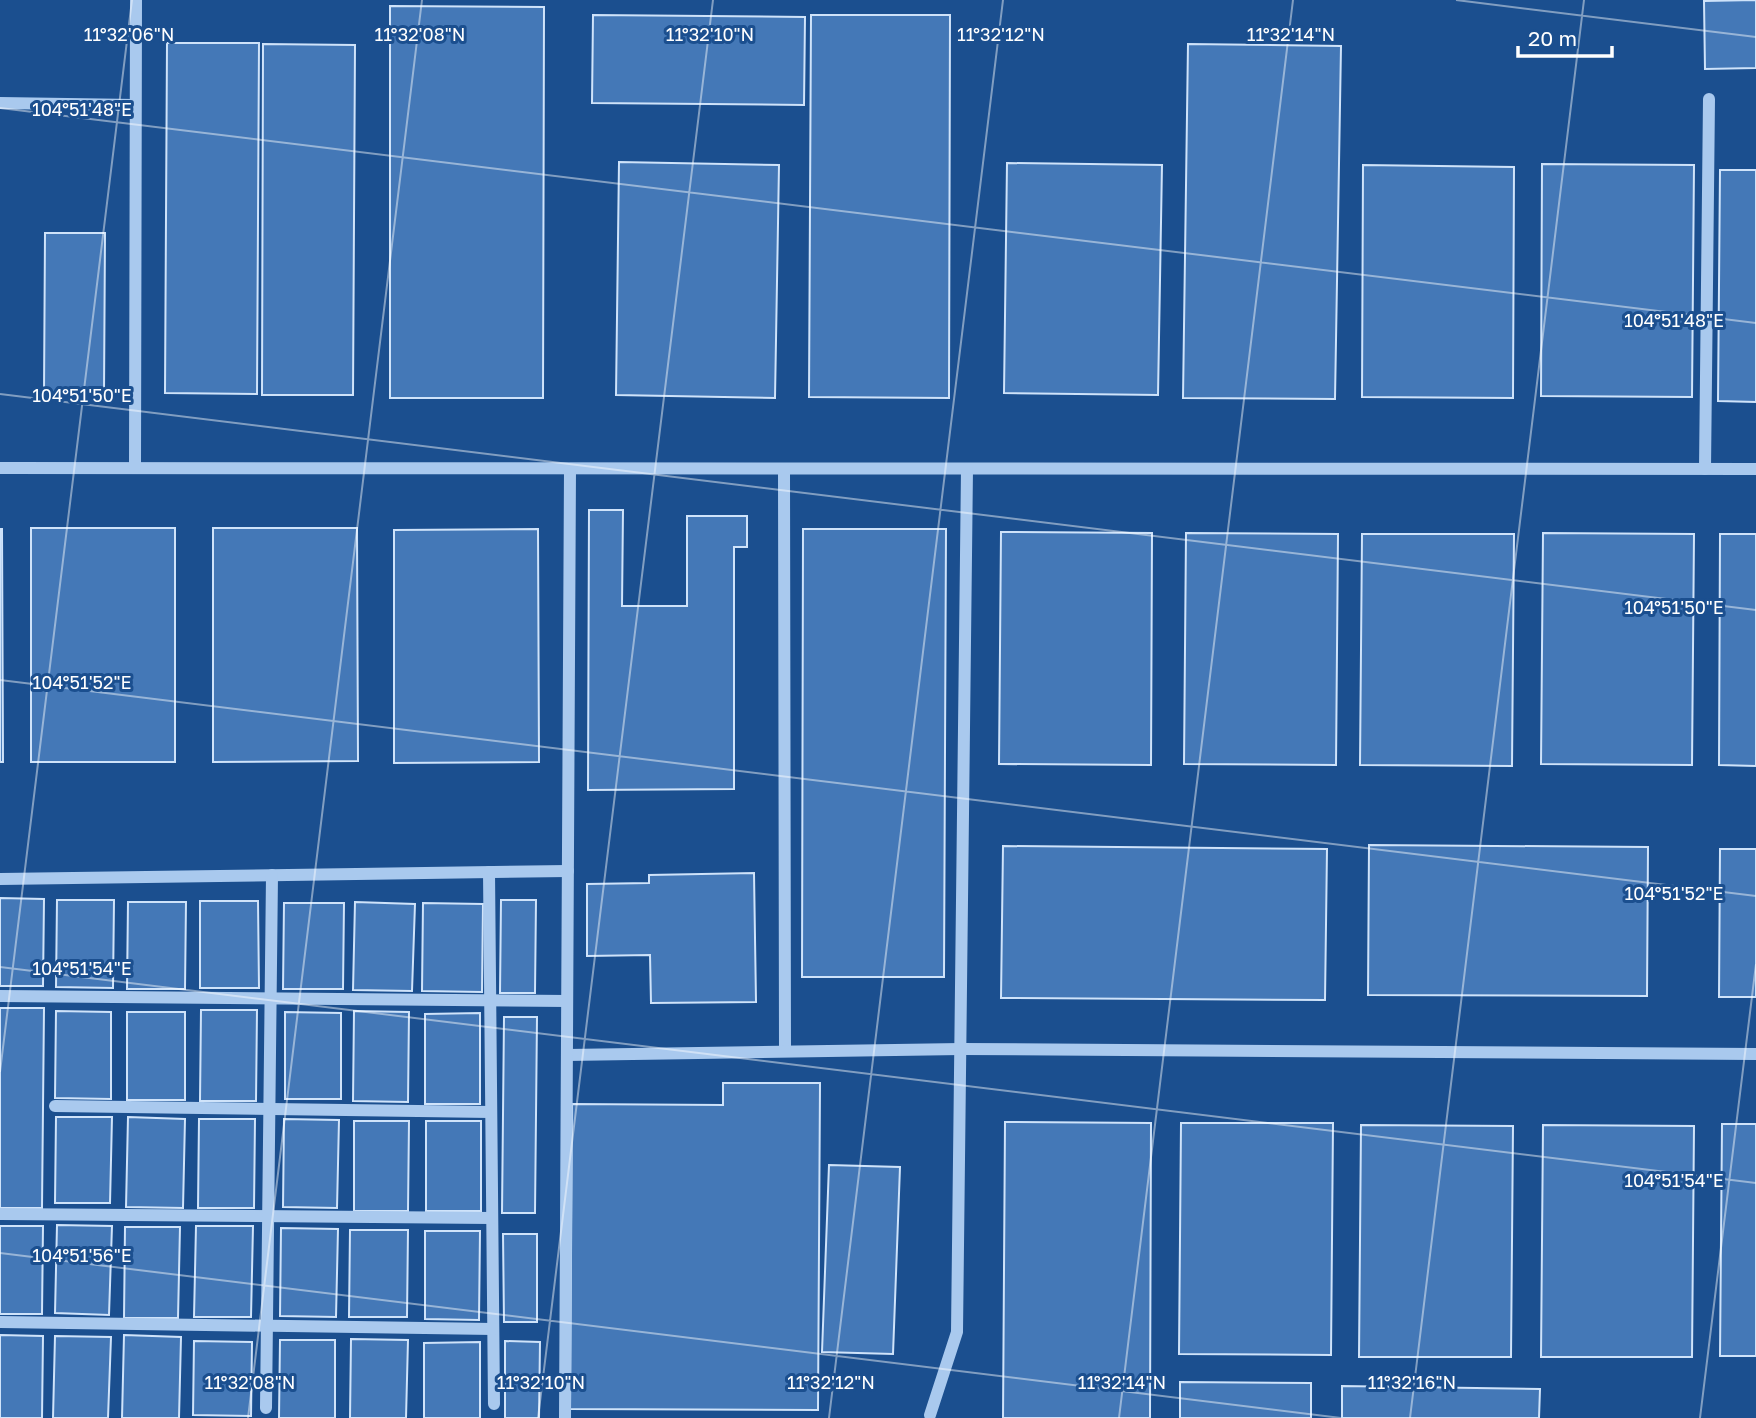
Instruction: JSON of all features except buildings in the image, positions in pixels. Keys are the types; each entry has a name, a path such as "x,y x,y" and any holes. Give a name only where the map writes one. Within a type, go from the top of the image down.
{"lane":[{"path":"135,468 136,0"},
{"path":"1705,470 1709,99"},
{"path":"0,103 135,105"},
{"path":"0,468 1756,470"},
{"path":"565,1418 570,469"},
{"path":"784,469 785,1051"},
{"path":"930,1415 957,1332 967,469"},
{"path":"0,879 568,871"},
{"path":"489,872 494,1405"},
{"path":"266,1408 272,875"},
{"path":"0,996 567,1001"},
{"path":"567,1055 961,1049 1756,1054"},
{"path":"55,1106 491,1112"},
{"path":"0,1214 492,1218"},
{"path":"0,1322 493,1329"}]}
